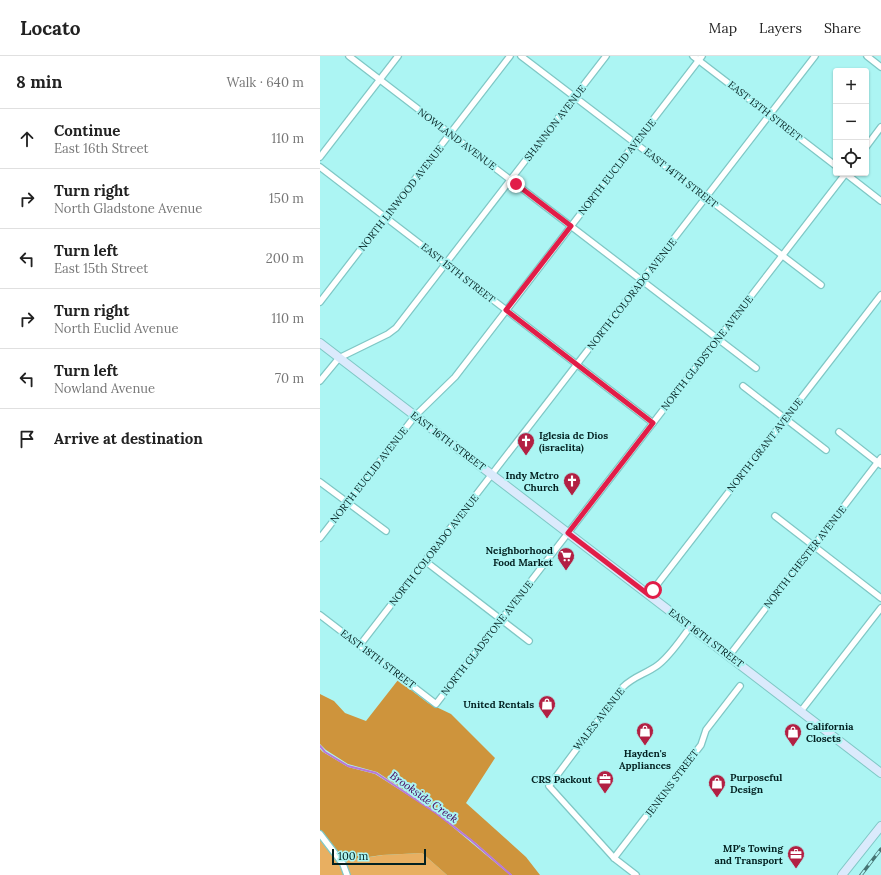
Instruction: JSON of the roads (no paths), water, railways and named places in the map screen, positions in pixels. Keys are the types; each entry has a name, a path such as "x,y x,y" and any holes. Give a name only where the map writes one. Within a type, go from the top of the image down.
{"main road":[{"name":"EAST 16TH STREET","path":"320,343 881,773"},
{"path":"842,875 881,826"}],"street":[{"name":"NOWLAND AVENUE","path":"348,56 756,368"},
{"path":"320,157 398,56"},
{"name":"NORTH LINWOOD AVENUE","path":"320,302 510,56"},
{"name":"EAST 14TH STREET","path":"521,56 821,285"},
{"name":"SHANNON AVENUE","path":"339,358 394,330 606,56"},
{"name":"EAST 13TH STREET","path":"693,56 700,58 833,164"},
{"name":"NORTH COLORADO AVENUE","path":"360,645 815,56"},
{"path":"867,56 881,67"},
{"name":"NORTH EUCLID AVENUE","path":"320,538 415,416 455,377 700,58"},
{"path":"869,143 881,127"},
{"name":"EAST 15TH STREET","path":"320,167 653,423"},
{"name":"NORTH GLADSTONE AVENUE","path":"436,704 843,176"},
{"path":"849,176 881,201"},
{"name":"NORTH GRANT AVENUE","path":"649,595 881,295"},
{"path":"320,381 339,358"},
{"path":"743,386 826,450"},
{"path":"839,432 880,462"},
{"name":"NORTH CHESTER AVENUE","path":"728,656 880,462"},
{"path":"320,482 386,532"},
{"path":"775,516 881,598"},
{"path":"425,561 529,641"},
{"path":"801,711 881,608"},
{"name":"EAST 18TH STREET","path":"320,615 436,704"},
{"name":"WALES AVENUE","path":"614,858 548,786 623,687 633,678 651,670 663,662 691,626"},
{"name":"JENKINS STREET","path":"614,858 701,745 706,730 740,686"},
{"path":"320,834 343,864 347,875"},
{"path":"614,858 636,875"}],"waterway":[{"name":"Brookside Creek","path":"320,746 325,752 348,766 376,773 436,813 471,840 511,875"}],"railway":[{"path":"861,875 881,849"}],"place":[{"name":"Iglesia de Dios (israelita)","path":"526,456"},
{"name":"Indy Metro Church","path":"572,496"},
{"name":"Neighborhood Food Market","path":"566,571"},
{"name":"United Rentals","path":"547,719"},
{"name":"Hayden's Appliances","path":"645,746"},
{"name":"California Closets","path":"793,747"},
{"name":"CRS Packout","path":"605,794"},
{"name":"Purposeful Design","path":"717,798"},
{"name":"MP's Towing and Transport","path":"796,869"}]}
